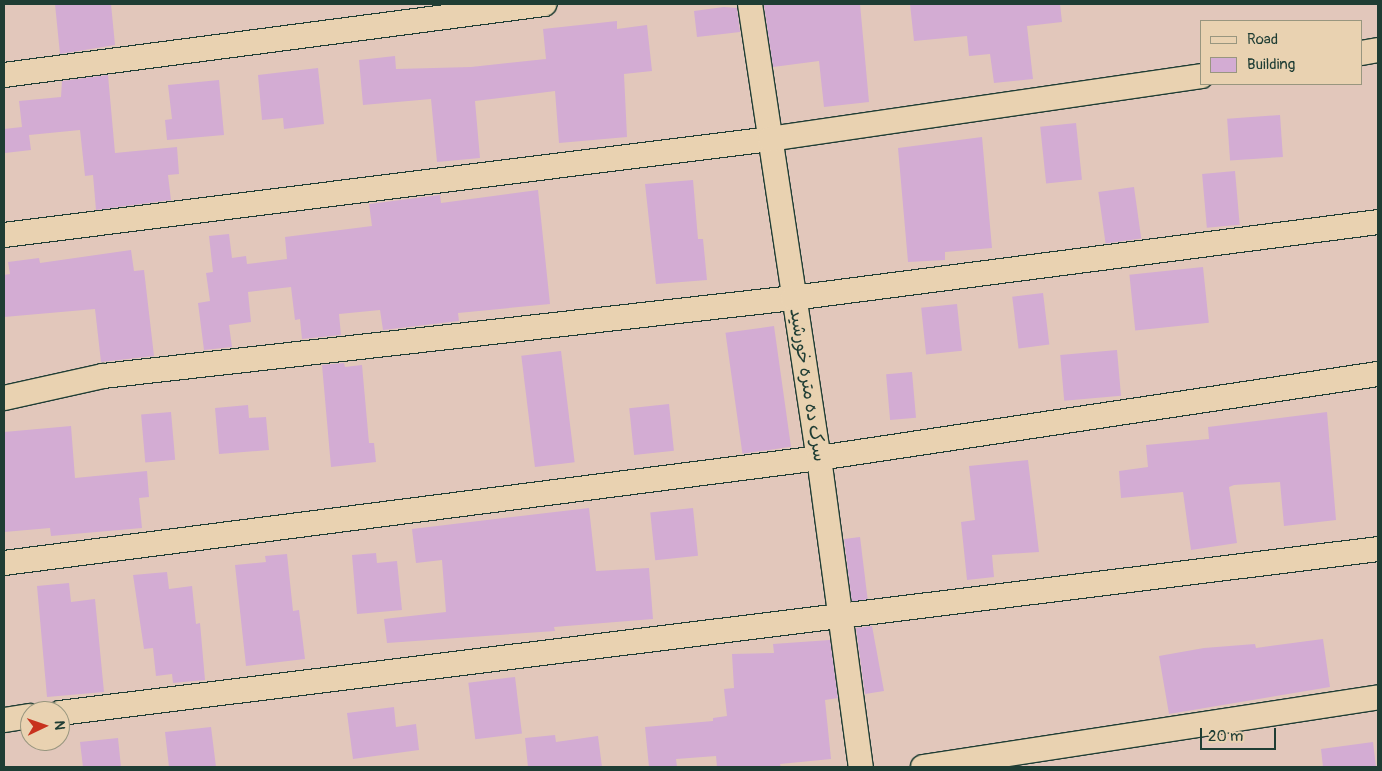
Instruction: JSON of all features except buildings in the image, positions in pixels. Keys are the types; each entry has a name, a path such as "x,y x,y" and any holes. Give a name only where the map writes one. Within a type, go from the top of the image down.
{"street":[{"path":"4,75 544,4"},
{"name":"سرک ده متره خورشید","path":"750,4 793,298 819,458 839,618 861,767"},
{"path":"1362,53 1378,50"},
{"path":"4,235 770,139 1200,76"},
{"path":"4,398 103,376 793,298 1378,222"},
{"path":"4,563 819,458 1378,374"},
{"path":"70,712 839,618 1378,549"},
{"path":"923,767 1378,697"},
{"path":"4,720 20,718"}]}
